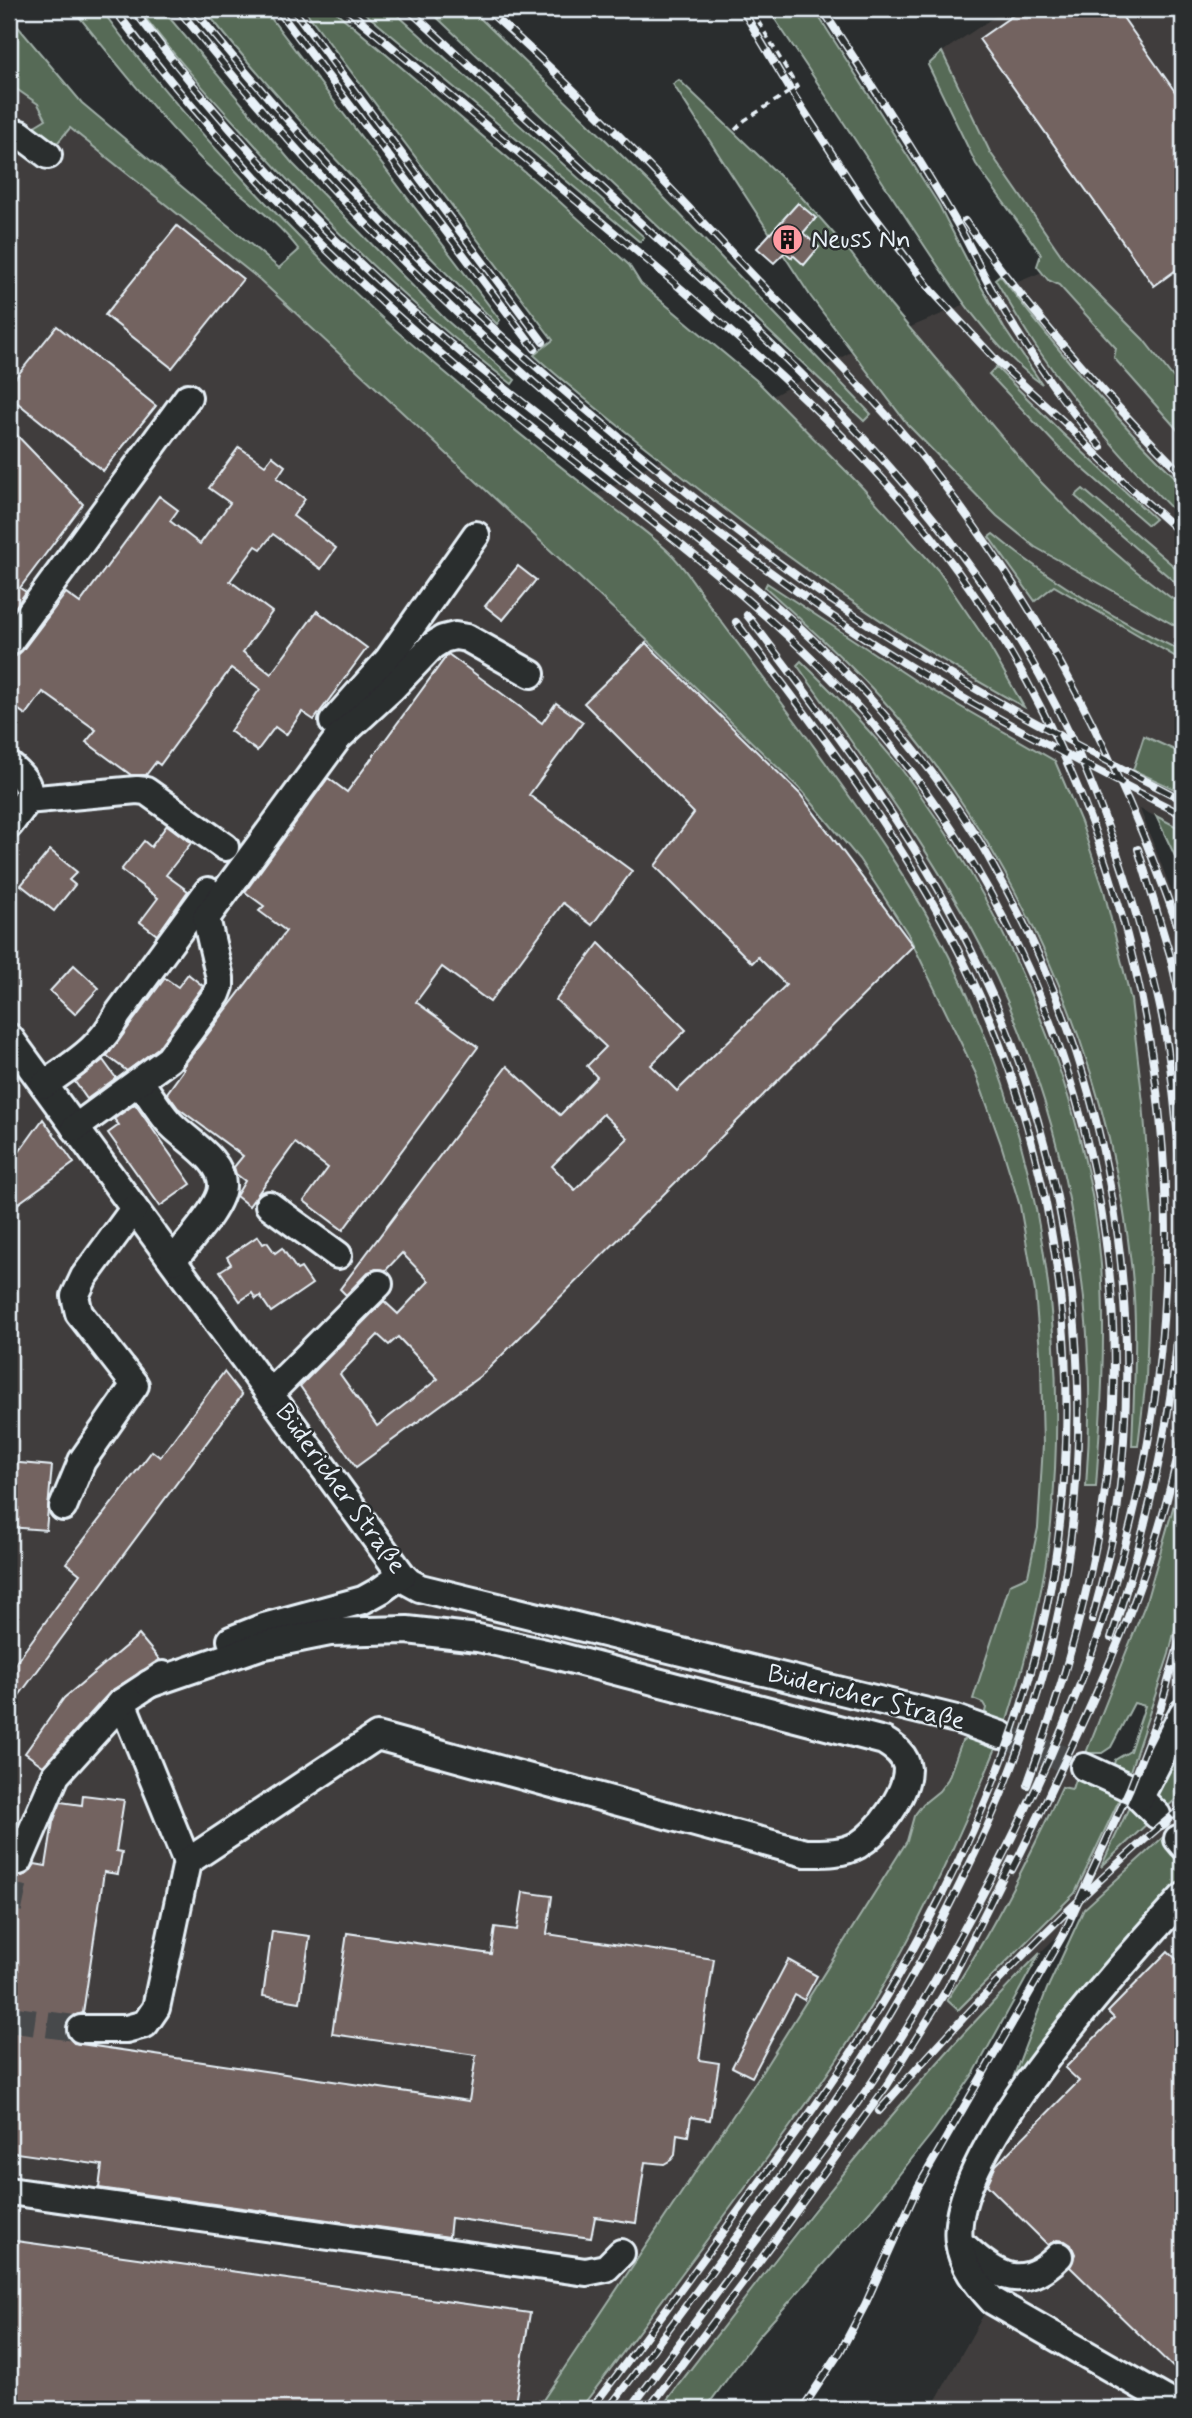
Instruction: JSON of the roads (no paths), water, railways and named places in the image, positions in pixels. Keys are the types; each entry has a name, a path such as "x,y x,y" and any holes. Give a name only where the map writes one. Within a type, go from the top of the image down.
{"street":[{"path":"9,131 20,134 48,155"},
{"path":"9,642 188,397"},
{"path":"44,1084 94,1048 170,967 338,738 397,667 476,535"},
{"path":"108,1034 118,1014 328,727 397,667 443,639 455,636 467,638 531,674"},
{"path":"9,765 27,782 29,791 9,825"},
{"path":"26,800 146,790 225,846"},
{"path":"75,1128 169,1059 220,986 206,918"},
{"name":"Büdericher Straße","path":"9,1037 409,1583 420,1588 956,1718 1001,1735"},
{"path":"139,1081 168,1121 217,1167 222,1185 217,1203 173,1261"},
{"path":"269,1205 338,1255"},
{"path":"63,1507 82,1461 135,1385 79,1313 75,1296 84,1278 134,1209"},
{"path":"270,1393 379,1284"},
{"path":"19,1861 56,1774 122,1702 195,1654 264,1627 363,1600 402,1576"},
{"path":"149,1684 260,1646 330,1632 407,1630 478,1638 554,1655 884,1741 899,1751 907,1768 898,1798 882,1825 874,1832 857,1845 832,1853 805,1853 377,1736 187,1862"},
{"path":"81,2029 126,2029 145,2024 156,2008 187,1862 122,1702"},
{"path":"1084,1767 1130,1788 1149,1806 1183,1713"},
{"path":"1182,2409 993,2301 964,2263 958,2240 961,2211 970,2182 1009,2109 1107,1982 1183,1897"},
{"path":"9,2191 586,2272 606,2267 621,2253"},
{"path":"958,2240 992,2270 1019,2278 1045,2270 1059,2256"}],"tunnel":[{"path":"1001,1735 1084,1767"},
{"path":"9,1909 19,1861"},
{"path":"9,2019 81,2029"}],"railway":[{"path":"114,9 231,151 316,240 406,324 498,401 683,546 773,622 816,663 889,743 952,830 1006,923 1050,1022 1083,1125 1104,1230 1114,1338 1110,1446 1090,1575 1068,1660 1027,1785"},
{"path":"133,9 208,103 248,148 331,236 375,278 466,357 733,569 831,657 908,743 944,788 980,842 1042,962 1071,1037 1094,1114 1111,1192 1122,1270 1126,1350 1125,1431 1115,1526 1092,1620"},
{"path":"178,9 334,191 390,248 493,346 655,484 768,571 912,668 1046,744 1183,815"},
{"path":"193,9 293,126 399,239 530,361 668,477 794,574 879,631 1007,707 1183,800"},
{"path":"277,9 535,349"},
{"path":"293,9 543,342"},
{"path":"347,9 673,282 790,385 864,458 899,497 963,578 1019,666 1066,759 1086,807 1119,906 1142,1002 1158,1097 1165,1193 1165,1288 1157,1383 1141,1478 1118,1572 1069,1711 1030,1800 987,1887 900,2039 831,2140 630,2409"},
{"path":"408,9 769,342 862,436 948,537 1023,646 1059,711 1090,779 1116,849 1142,937 1159,1002 1168,1051 1183,1215"},
{"path":"486,9 554,71 619,136 847,372 912,444 956,501 1026,604 1086,712 1139,825 1183,941"},
{"path":"742,9 791,91 865,204 932,291 996,360 1183,535"},
{"path":"822,9 939,193 992,290 1043,372 1101,447"},
{"path":"965,221 1069,352 1183,475"},
{"path":"608,2409 765,2199 838,2096 890,2015 952,1901 1002,1793 1036,1700 1061,1599 1073,1522 1078,1405 1070,1274 1051,1170 1021,1068 981,970 911,843 858,765 747,615"},
{"path":"591,2409 827,2089 891,1989 933,1911 990,1791 1020,1709 1046,1611 1061,1512 1066,1412 1062,1312 1048,1212 1024,1115 990,1020 947,929 900,849 847,771 736,622"},
{"path":"1138,849 1170,955 1183,1012"},
{"path":"1111,1638 1148,1513 1167,1417 1177,1343 1183,1216"},
{"path":"1012,1870 1097,1691 1132,1607 1161,1521 1183,1430"},
{"path":"802,2409 840,2352 865,2305 918,2187 1064,1933 1130,1788 1159,1713 1183,1629"},
{"path":"879,2111 1025,1953 1102,1878 1183,1807"},
{"path":"945,1993 1012,1859"},
{"path":"648,2409 886,2087 950,1984"}],"place":[{"name":"Neuss Nn","path":"788,240"}]}
